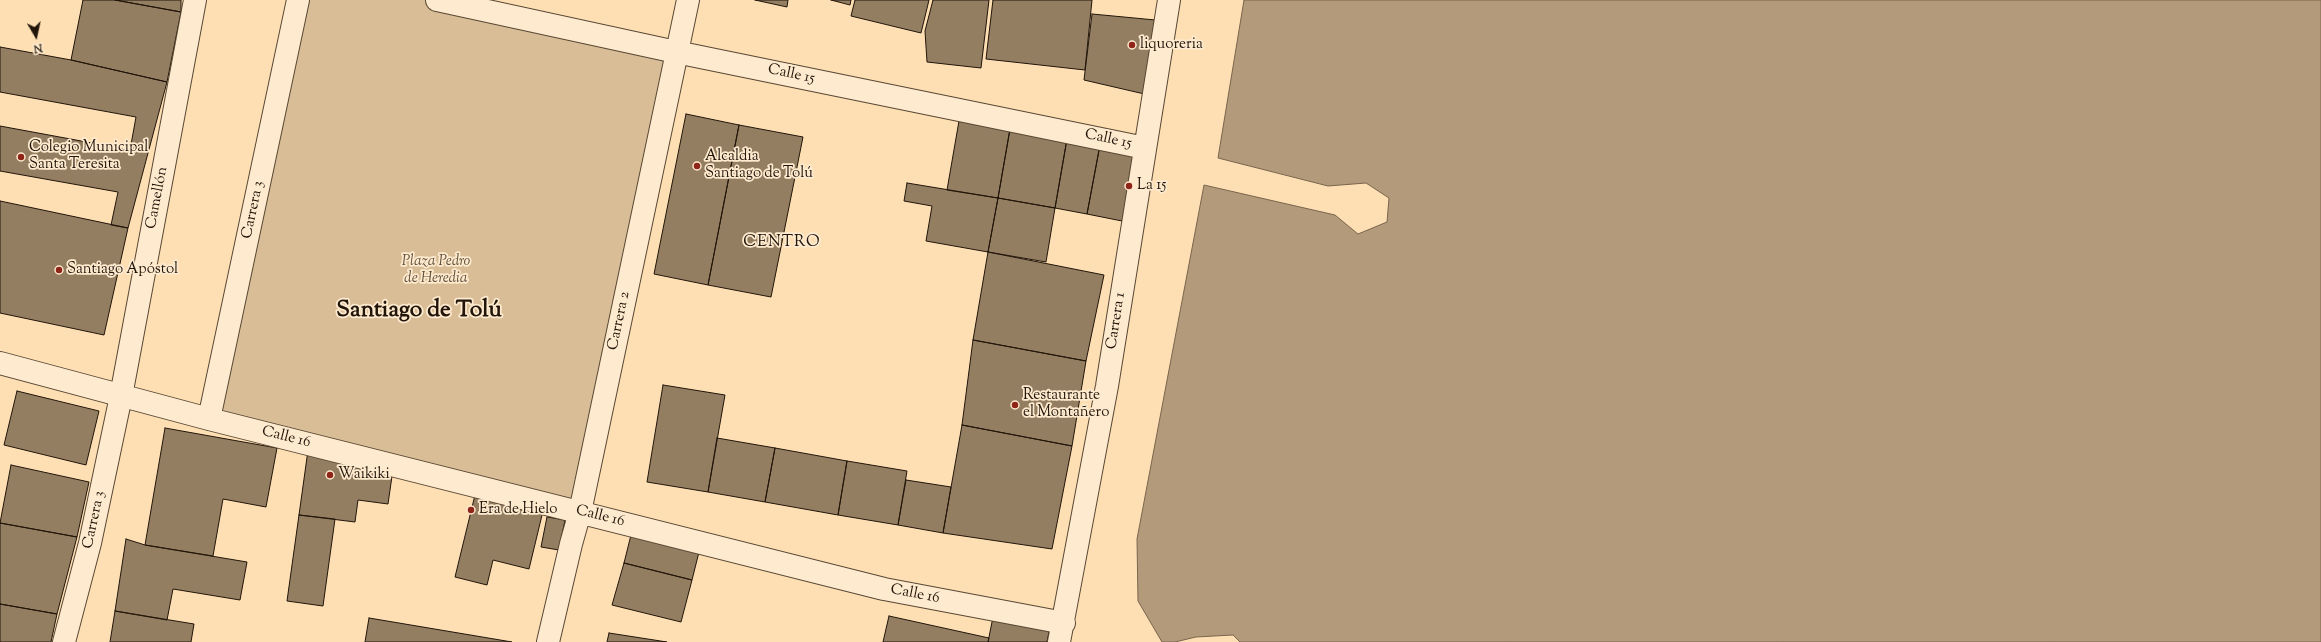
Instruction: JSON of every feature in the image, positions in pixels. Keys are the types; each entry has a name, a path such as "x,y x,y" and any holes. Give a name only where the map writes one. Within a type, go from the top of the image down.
{"street":[{"name":"Camellón","path":"121,396 196,0"},
{"name":"Carrera 3","path":"209,419 298,0"},
{"name":"Calle 15","path":"437,0 676,52 1145,148"},
{"name":"Carrera 2","path":"548,642 580,512 688,0"},
{"name":"Carrera 1","path":"1062,632 1107,386 1170,0"},
{"name":"Calle 16","path":"0,363 209,419 884,589 1062,632"},
{"name":"Carrera 3","path":"64,642 90,543 121,396"}],"green space":[{"name":"Plaza Pedro de Heredia","path":"298,0 437,0 676,52 580,512 209,419"}],"shaded area":[{"path":"1244,0 2321,0 2321,642 1240,642 1233,635 1196,637 1175,642 1162,642 1138,601 1137,539 1204,185 1335,215 1358,234 1387,222 1389,198 1366,183 1328,186 1218,158"}],"building":[{"path":"83,0 115,0 181,12 167,82 71,60"},
{"path":"115,0 181,0 181,12"},
{"path":"755,0 788,0 787,7"},
{"path":"831,0 851,0 850,5"},
{"path":"855,0 929,0 921,33 851,16"},
{"path":"933,0 989,0 981,68 927,62 925,31"},
{"path":"993,0 1092,0 1085,70 986,59"},
{"path":"1092,14 1166,21 1153,96 1084,80"},
{"path":"0,47 71,60 167,82 128,228 111,225 118,192 0,171 0,126 130,150 136,117 0,92"},
{"path":"686,114 739,125 708,285 654,274"},
{"path":"959,121 1010,129 998,198 947,190"},
{"path":"739,125 803,137 771,297 708,285"},
{"path":"1010,129 1067,139 1055,208 998,198"},
{"path":"1067,139 1100,145 1087,214 1055,208"},
{"path":"1100,145 1137,156 1122,221 1087,214"},
{"path":"907,183 998,198 988,252 926,241 932,206 904,201"},
{"path":"998,198 1055,208 1046,262 988,252"},
{"name":"Santiago Apóstol","path":"0,201 128,228 104,335 0,313"},
{"path":"988,252 1104,275 1086,361 973,340"},
{"path":"973,340 1086,361 1072,446 962,425"},
{"path":"663,385 725,395 708,492 647,482"},
{"path":"17,391 99,411 86,465 4,445"},
{"path":"962,425 1072,446 1052,549 943,533"},
{"path":"165,428 277,448 266,507 223,499 213,556 145,545"},
{"path":"717,438 775,448 765,502 708,492"},
{"path":"309,443 395,455 388,504 358,500 355,522 299,515"},
{"path":"775,448 847,461 838,515 765,502"},
{"path":"847,461 907,471 898,525 838,515"},
{"path":"11,465 89,482 77,537 0,523"},
{"path":"906,480 951,487 943,533 898,525"},
{"path":"475,495 543,511 529,569 493,560 487,585 455,577"},
{"path":"299,515 335,519 323,606 287,601"},
{"path":"547,517 565,520 559,550 541,547"},
{"path":"0,523 77,537 57,614 0,604"},
{"path":"631,535 699,552 692,580 624,563"},
{"path":"126,539 145,545 247,562 240,600 173,589 167,620 115,611"},
{"path":"624,563 692,580 681,622 612,605"},
{"path":"0,604 57,614 51,642 0,642"},
{"path":"115,611 194,624 191,642 110,642"},
{"path":"889,616 989,638 988,642 883,642"},
{"path":"993,617 1050,627 1047,642 988,642"},
{"path":"369,618 512,642 365,642"},
{"path":"609,633 667,642 607,642"}],"place":[{"name":"liquoreria","path":"1132,45"},
{"name":"Colegio Municipal Santa Teresita","path":"21,157"},
{"name":"Alcaldia Santiago de Tolú","path":"697,166"},
{"name":"La 15","path":"1129,186"},
{"name":"Santiago Apóstol","path":"59,270"},
{"name":"Restaurante el Montañero","path":"1015,405"},
{"name":"Waikiki","path":"330,475"},
{"name":"Era de Hielo","path":"471,510"}],"district":[{"name":"CENTRO","path":"782,243"},
{"name":"Santiago de Tolú","path":"419,312"}]}
